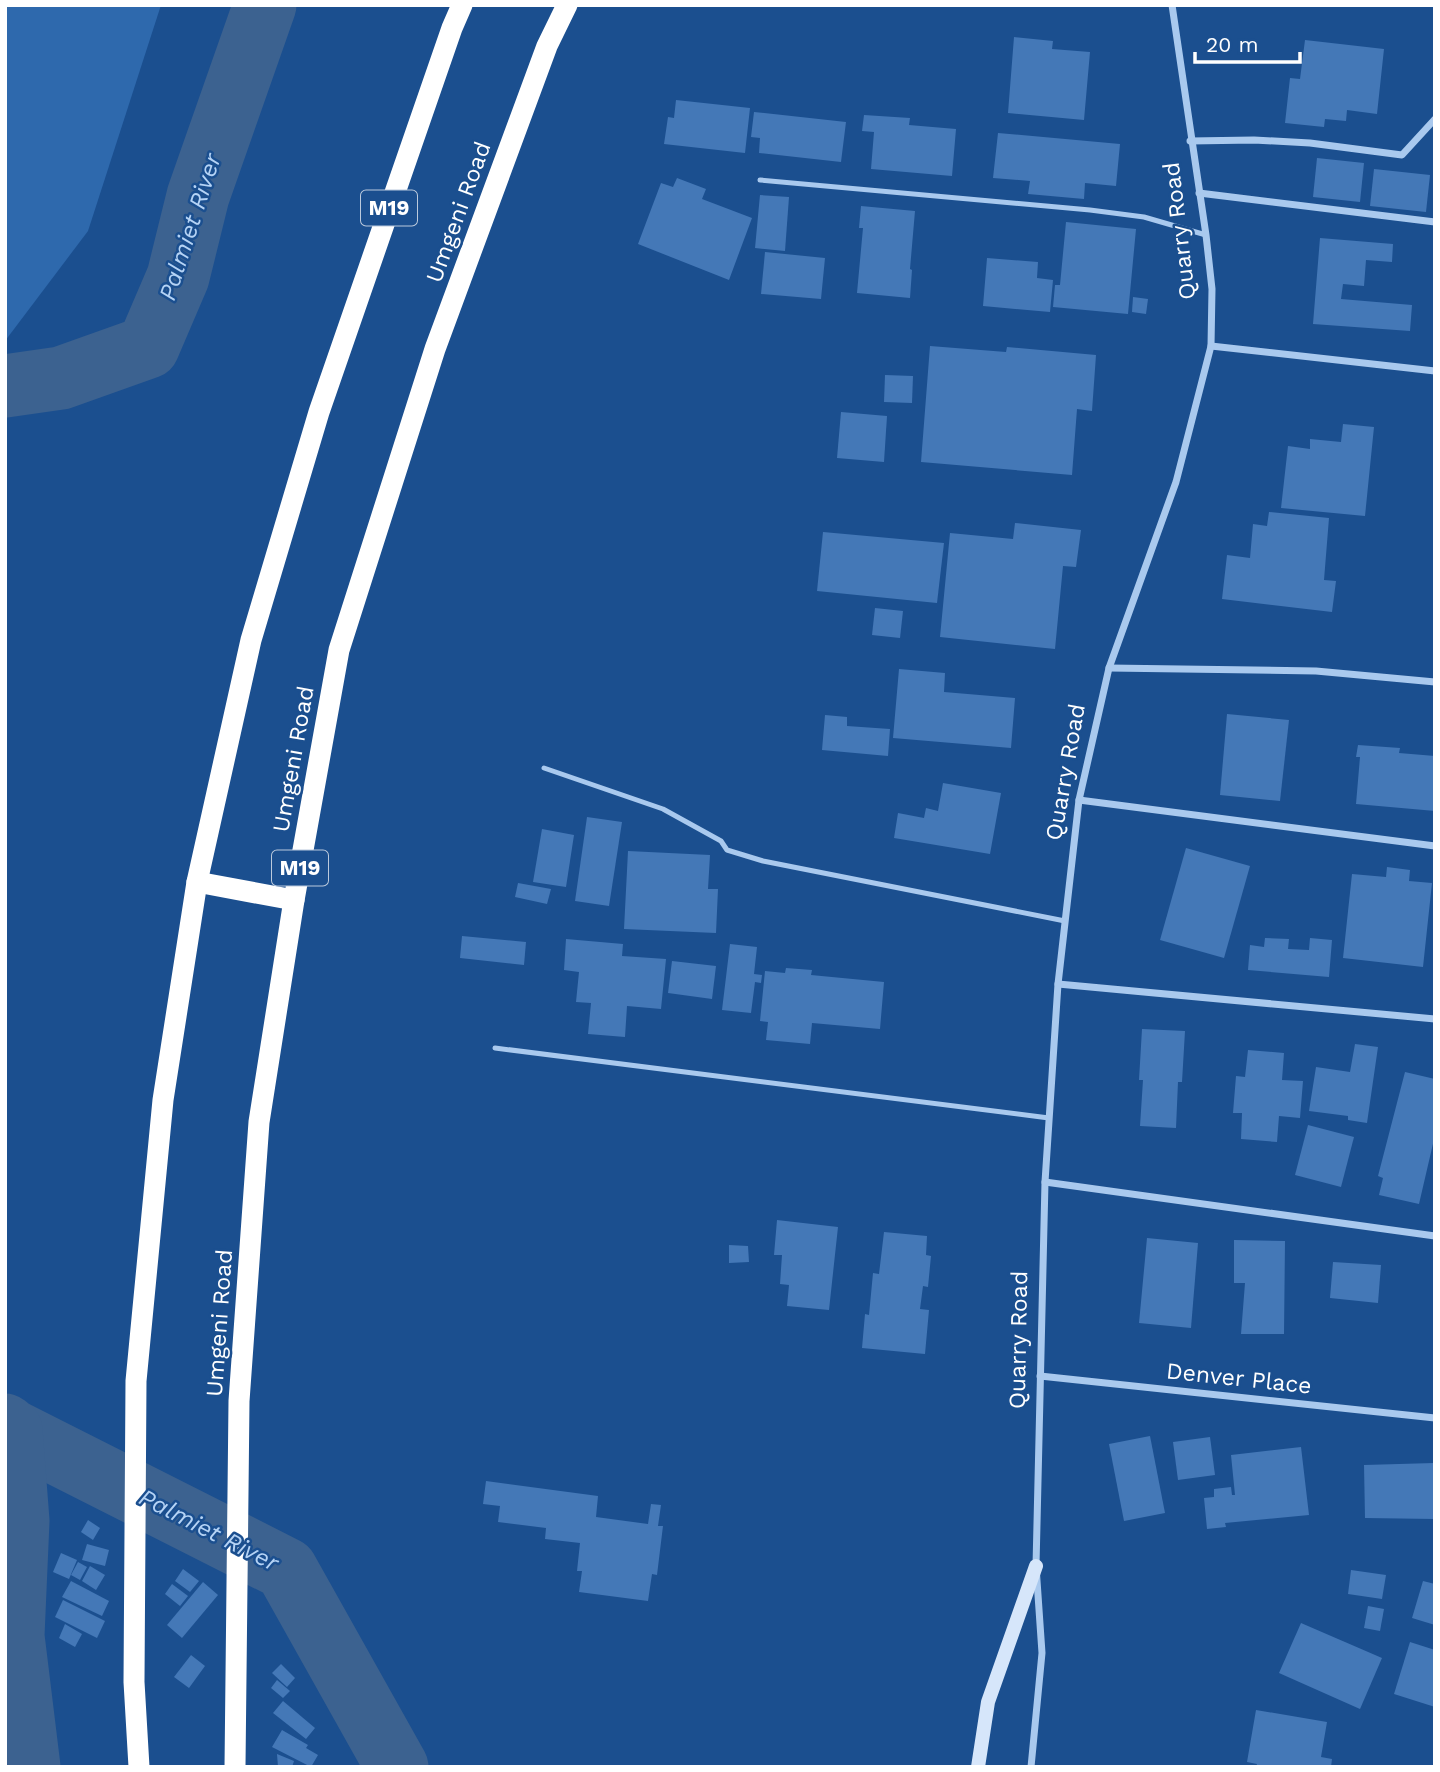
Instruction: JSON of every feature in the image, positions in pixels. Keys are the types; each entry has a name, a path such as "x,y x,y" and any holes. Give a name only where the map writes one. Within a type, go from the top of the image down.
{"highway":[{"name":"M19","path":"139,1767 134,1682 136,1381 163,1100 197,881 251,640 315,424 462,5"},
{"name":"Umgeni Road","path":"235,1761 239,1401 259,1122 294,900 339,650 435,349 547,47 566,5"},
{"path":"197,881 294,900"}],"street":[{"name":"Quarry Road","path":"1031,1767 1042,1653 1036,1566 1045,1182 1058,984 1079,800 1109,668 1176,482 1211,346 1212,289 1206,235 1172,5"},
{"path":"1191,141 1310,143 1402,155 1435,119"},
{"path":"1199,193 1435,222"},
{"path":"1211,346 1435,371"},
{"path":"1109,668 1316,671 1435,682"},
{"path":"1079,800 1435,846"},
{"path":"1058,984 1435,1019"},
{"path":"1045,1182 1435,1236"},
{"name":"Denver Place","path":"1040,1376 1435,1418"},
{"name":"Quarry Road","path":"978,1767 988,1702 1036,1566"}],"lane":[{"path":"760,180 1090,209 1144,216 1206,235"},
{"path":"544,768 663,809 721,841 727,850 763,860 1065,921"},
{"path":"495,1048 1049,1118"}],"shaded area":[{"path":"5,5 161,5 88,231 5,341"}],"building":[{"path":"1014,37 1053,41 1052,49 1090,52 1084,120 1008,113"},
{"path":"1305,40 1384,49 1377,114 1347,110 1346,121 1325,119 1324,127 1285,123 1290,78 1300,79"},
{"path":"676,100 750,108 745,153 664,144 668,117 674,118"},
{"path":"754,112 846,122 841,162 759,153 760,138 751,137"},
{"path":"864,115 910,118 909,125 956,129 952,176 871,169 874,132 862,131"},
{"path":"998,133 1120,144 1116,186 1085,183 1084,199 1028,194 1030,181 993,178"},
{"path":"1317,158 1364,163 1360,202 1313,197"},
{"path":"1374,169 1430,175 1426,212 1370,206"},
{"path":"677,178 706,189 702,199 752,218 729,280 638,244 661,183 673,187"},
{"path":"760,195 789,197 785,251 755,248"},
{"path":"861,206 915,211 910,298 857,293 863,228 859,228"},
{"path":"1066,222 1136,229 1128,314 1053,307 1055,285 1060,285"},
{"path":"1320,238 1393,244 1392,262 1366,260 1364,286 1343,284 1341,299 1412,305 1410,331 1313,324"},
{"path":"765,252 825,258 821,299 761,294"},
{"path":"987,258 1038,262 1037,278 1053,280 1050,312 983,306"},
{"path":"1133,297 1148,299 1146,314 1132,312"},
{"path":"930,346 1006,352 1007,347 1096,355 1092,411 1077,409 1072,475 921,462"},
{"path":"885,375 913,376 912,403 884,402"},
{"path":"841,412 887,416 884,462 837,458"},
{"path":"1343,424 1374,427 1365,516 1281,508 1288,446 1310,449 1310,439 1341,442"},
{"path":"1269,512 1329,518 1324,580 1336,581 1332,612 1222,599 1227,555 1250,558 1253,524 1267,526"},
{"path":"1015,523 1081,530 1076,567 1063,566 1055,649 940,637 950,533 1013,539"},
{"path":"823,532 944,543 937,603 817,591"},
{"path":"875,608 903,611 900,638 872,635"},
{"path":"899,669 945,673 944,692 1015,698 1011,748 893,738"},
{"path":"1227,714 1289,720 1280,801 1220,795"},
{"path":"825,715 847,717 847,726 890,729 888,756 822,750"},
{"path":"1358,745 1400,748 1399,753 1435,756 1435,811 1356,804 1360,757 1356,757"},
{"path":"943,783 1001,793 990,854 894,838 898,813 924,818 926,808 938,811"},
{"path":"587,817 622,822 609,906 575,901"},
{"path":"542,829 574,835 566,887 533,882"},
{"path":"1186,848 1250,866 1224,958 1160,940"},
{"path":"628,851 710,855 708,889 718,889 716,933 624,929"},
{"path":"1387,867 1410,870 1409,881 1432,883 1423,967 1343,958 1352,874 1386,877"},
{"path":"518,883 551,889 547,904 515,897"},
{"path":"462,936 526,942 524,965 460,958"},
{"path":"1265,938 1289,939 1288,949 1309,950 1310,938 1332,940 1329,977 1248,970 1250,945 1264,947"},
{"path":"566,939 623,944 622,956 666,959 661,1009 627,1006 625,1037 588,1034 591,1003 576,1002 579,972 564,970"},
{"path":"730,944 757,947 754,974 762,975 761,983 755,982 751,1013 722,1010"},
{"path":"672,961 716,966 712,999 668,993"},
{"path":"786,968 812,970 811,975 884,982 880,1029 812,1023 810,1044 766,1040 768,1022 760,1021 765,971 785,973"},
{"path":"1142,1029 1185,1031 1182,1082 1178,1082 1176,1128 1140,1126"},
{"path":"1355,1044 1378,1047 1367,1123 1348,1120 1348,1116 1309,1111 1316,1067 1350,1072"},
{"path":"1248,1050 1284,1053 1282,1080 1303,1081 1300,1118 1279,1116 1277,1142 1241,1139 1242,1113 1233,1113 1236,1076 1245,1077"},
{"path":"1405,1072 1435,1079 1435,1135 1419,1204 1379,1195 1383,1178 1378,1176"},
{"path":"1308,1125 1354,1137 1341,1187 1295,1175"},
{"path":"777,1220 838,1227 829,1310 787,1306 789,1285 780,1284 782,1255 774,1255"},
{"path":"884,1232 927,1236 926,1255 931,1256 928,1287 923,1286 920,1309 929,1310 925,1354 862,1348 865,1314 869,1315 873,1273 879,1274"},
{"path":"1147,1238 1198,1243 1191,1328 1139,1323"},
{"path":"1234,1240 1285,1241 1284,1334 1241,1334 1245,1283 1234,1283"},
{"path":"729,1245 748,1246 749,1262 729,1263"},
{"path":"1333,1262 1381,1265 1378,1303 1330,1298"},
{"path":"1150,1436 1165,1513 1124,1521 1109,1444"},
{"path":"1210,1437 1215,1475 1178,1480 1173,1442"},
{"path":"1301,1447 1309,1515 1225,1523 1226,1527 1207,1529 1204,1498 1214,1497 1214,1489 1231,1487 1232,1495 1235,1495 1231,1455"},
{"path":"1434,1463 1435,1519 1365,1518 1364,1465"},
{"path":"486,1481 598,1496 596,1517 648,1524 651,1504 661,1505 658,1526 663,1526 657,1575 652,1574 648,1601 579,1592 582,1571 577,1571 580,1543 545,1539 546,1528 498,1522 500,1506 483,1504"},
{"path":"88,1520 100,1528 93,1540 81,1532"},
{"path":"87,1544 109,1550 105,1566 82,1560"},
{"path":"61,1553 77,1560 69,1579 53,1572"},
{"path":"78,1562 87,1567 80,1580 71,1575"},
{"path":"90,1566 105,1575 96,1590 82,1581"},
{"path":"183,1569 199,1581 190,1592 175,1581"},
{"path":"1351,1570 1386,1575 1382,1599 1348,1594"},
{"path":"71,1581 109,1601 102,1616 62,1597"},
{"path":"1423,1581 1435,1584 1435,1625 1412,1618"},
{"path":"203,1582 218,1595 182,1638 167,1625"},
{"path":"172,1584 188,1596 180,1606 165,1594"},
{"path":"63,1600 105,1621 97,1638 55,1617"},
{"path":"1368,1606 1384,1609 1380,1631 1364,1628"},
{"path":"1301,1623 1382,1658 1360,1709 1279,1673"},
{"path":"65,1624 82,1634 75,1647 59,1638"},
{"path":"1410,1642 1435,1650 1435,1707 1394,1694"},
{"path":"191,1655 205,1666 189,1688 174,1677"},
{"path":"281,1664 295,1678 287,1687 272,1673"},
{"path":"277,1680 290,1691 283,1698 271,1688"},
{"path":"283,1701 315,1728 306,1739 273,1713"},
{"path":"1256,1710 1327,1722 1321,1757 1332,1759 1331,1767 1256,1767 1257,1764 1247,1762"},
{"path":"282,1730 308,1745 306,1748 318,1755 311,1767 272,1747"},
{"path":"277,1754 294,1761 292,1767 278,1767"}],"waterway":[{"name":"Palmiet River","path":"5,386 61,378 148,347 178,277 198,196 265,5"},
{"name":"Palmiet River","path":"5,1425 286,1569 397,1767"},
{"path":"11,1430 18,1521 13,1636 29,1767"}]}
